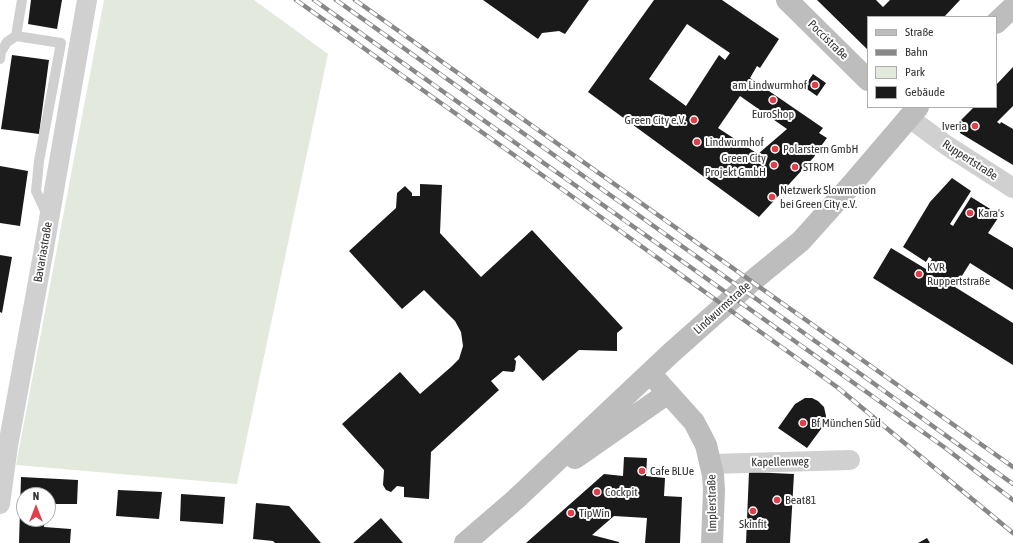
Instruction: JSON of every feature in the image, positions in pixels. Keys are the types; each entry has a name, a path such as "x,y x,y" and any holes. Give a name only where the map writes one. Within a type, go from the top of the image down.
{"main road":[{"name":"Poccistraße","path":"787,0 867,79"},
{"path":"997,22 1013,7"},
{"name":"Lindwurmstraße","path":"466,543 515,500 650,373 751,282 800,241 852,184 907,110"},
{"name":"Implerstraße","path":"650,373 685,411 699,430 706,445 711,464 714,490 712,543"},
{"name":"Lindwurmstraße","path":"515,500 670,396"}],"street":[{"name":"Bavariastraße","path":"0,504 8,446 87,0"},
{"name":"Ruppertstraße","path":"907,110 946,145 1013,188"},
{"name":"Kapellenweg","path":"711,464 850,460"}],"lane":[{"path":"16,36 22,0"},
{"path":"0,59 1,52 7,42 16,36 61,44 39,161 36,191 49,219"}],"green space":[{"path":"104,0 254,0 328,54 237,484 16,465"}],"building":[{"path":"31,0 62,0 57,29 28,24"},
{"path":"483,0 589,0 565,34 559,31 542,33 538,39"},
{"path":"654,0 722,0 779,39 760,68 757,66 750,78 823,128 819,133 827,138 814,157 759,217 588,92","holes":["687,24 730,53 725,60 719,55 686,106 649,79","740,96 787,129 758,154 718,128"]},
{"path":"817,0 876,0 883,7 890,0 960,0 945,16 867,16 867,49"},
{"path":"12,55 49,60 39,134 1,129"},
{"path":"1013,67 1013,106 997,122 1000,124 1001,122 1013,129 1013,165 960,133 959,122 973,108 997,108 997,84"},
{"path":"813,74 826,83 817,96 804,87"},
{"path":"0,166 28,171 20,226 0,223"},
{"name":"KVR Ruppertstraße","path":"952,178 971,191 950,224 953,226 971,197 1000,215 988,233 1013,248 1013,290 970,263 955,287 1013,323 1013,365 873,278 891,248 926,269 932,259 929,257 926,262 903,247 930,202"},
{"path":"420,184 442,185 440,233 481,277 532,230 623,328 617,333 617,351 579,350 543,381 519,355 514,359 516,361 515,370 513,372 503,371 491,381 499,390 431,452 429,499 404,497 404,487 397,486 391,492 386,490 383,485 384,470 342,424 400,372 420,394 459,359 463,346 461,332 455,321 424,290 402,309 349,251 396,208 397,193 405,186 412,193 412,196 420,196"},
{"path":"0,255 12,257 2,313 0,312"},
{"name":"Bf München Süd","path":"805,398 812,398 818,401 824,407 826,416 824,425 807,448 778,428 795,404"},
{"path":"624,457 647,458 646,476 665,478 664,496 682,497 680,543 645,543 647,518 614,516 592,535 619,543 526,543 604,474 623,476"},
{"path":"749,472 794,474 790,543 746,543"},
{"path":"21,477 78,480 77,504 56,504 56,487 21,487"},
{"path":"118,490 162,492 159,519 116,516"},
{"path":"181,494 225,497 223,524 180,521"},
{"path":"256,503 289,506 321,543 275,543 273,541 253,539"},
{"path":"381,518 403,543 353,543"},
{"path":"19,527 71,529 70,543 19,543"},
{"path":"927,538 930,543 918,543"}],"railway":[{"path":"296,0 837,387 1013,533"},
{"path":"314,0 944,447 1013,500"},
{"path":"336,0 797,328 1013,484"},
{"path":"355,0 1013,467"}],"place":[{"name":"am Lindwurmhof","path":"815,85"},
{"name":"EuroShop","path":"773,100"},
{"name":"Green City e.V.","path":"694,120"},
{"name":"Iveria","path":"975,126"},
{"name":"Lindwurmhof","path":"697,142"},
{"name":"Polarstern GmbH","path":"775,149"},
{"name":"Green City Projekt GmbH","path":"774,165"},
{"name":"STROM","path":"795,167"},
{"name":"Netzwerk Slowmotion bei Green City e.V.","path":"772,197"},
{"name":"Kara's","path":"970,213"},
{"name":"KVR Ruppertstraße","path":"919,274"},
{"name":"Bf München Süd","path":"803,423"},
{"name":"Cafe BLUe","path":"642,471"},
{"name":"Cockpit","path":"597,492"},
{"name":"Beat81","path":"777,500"},
{"name":"Skinfit","path":"753,511"},
{"name":"TipWin","path":"571,513"}]}
